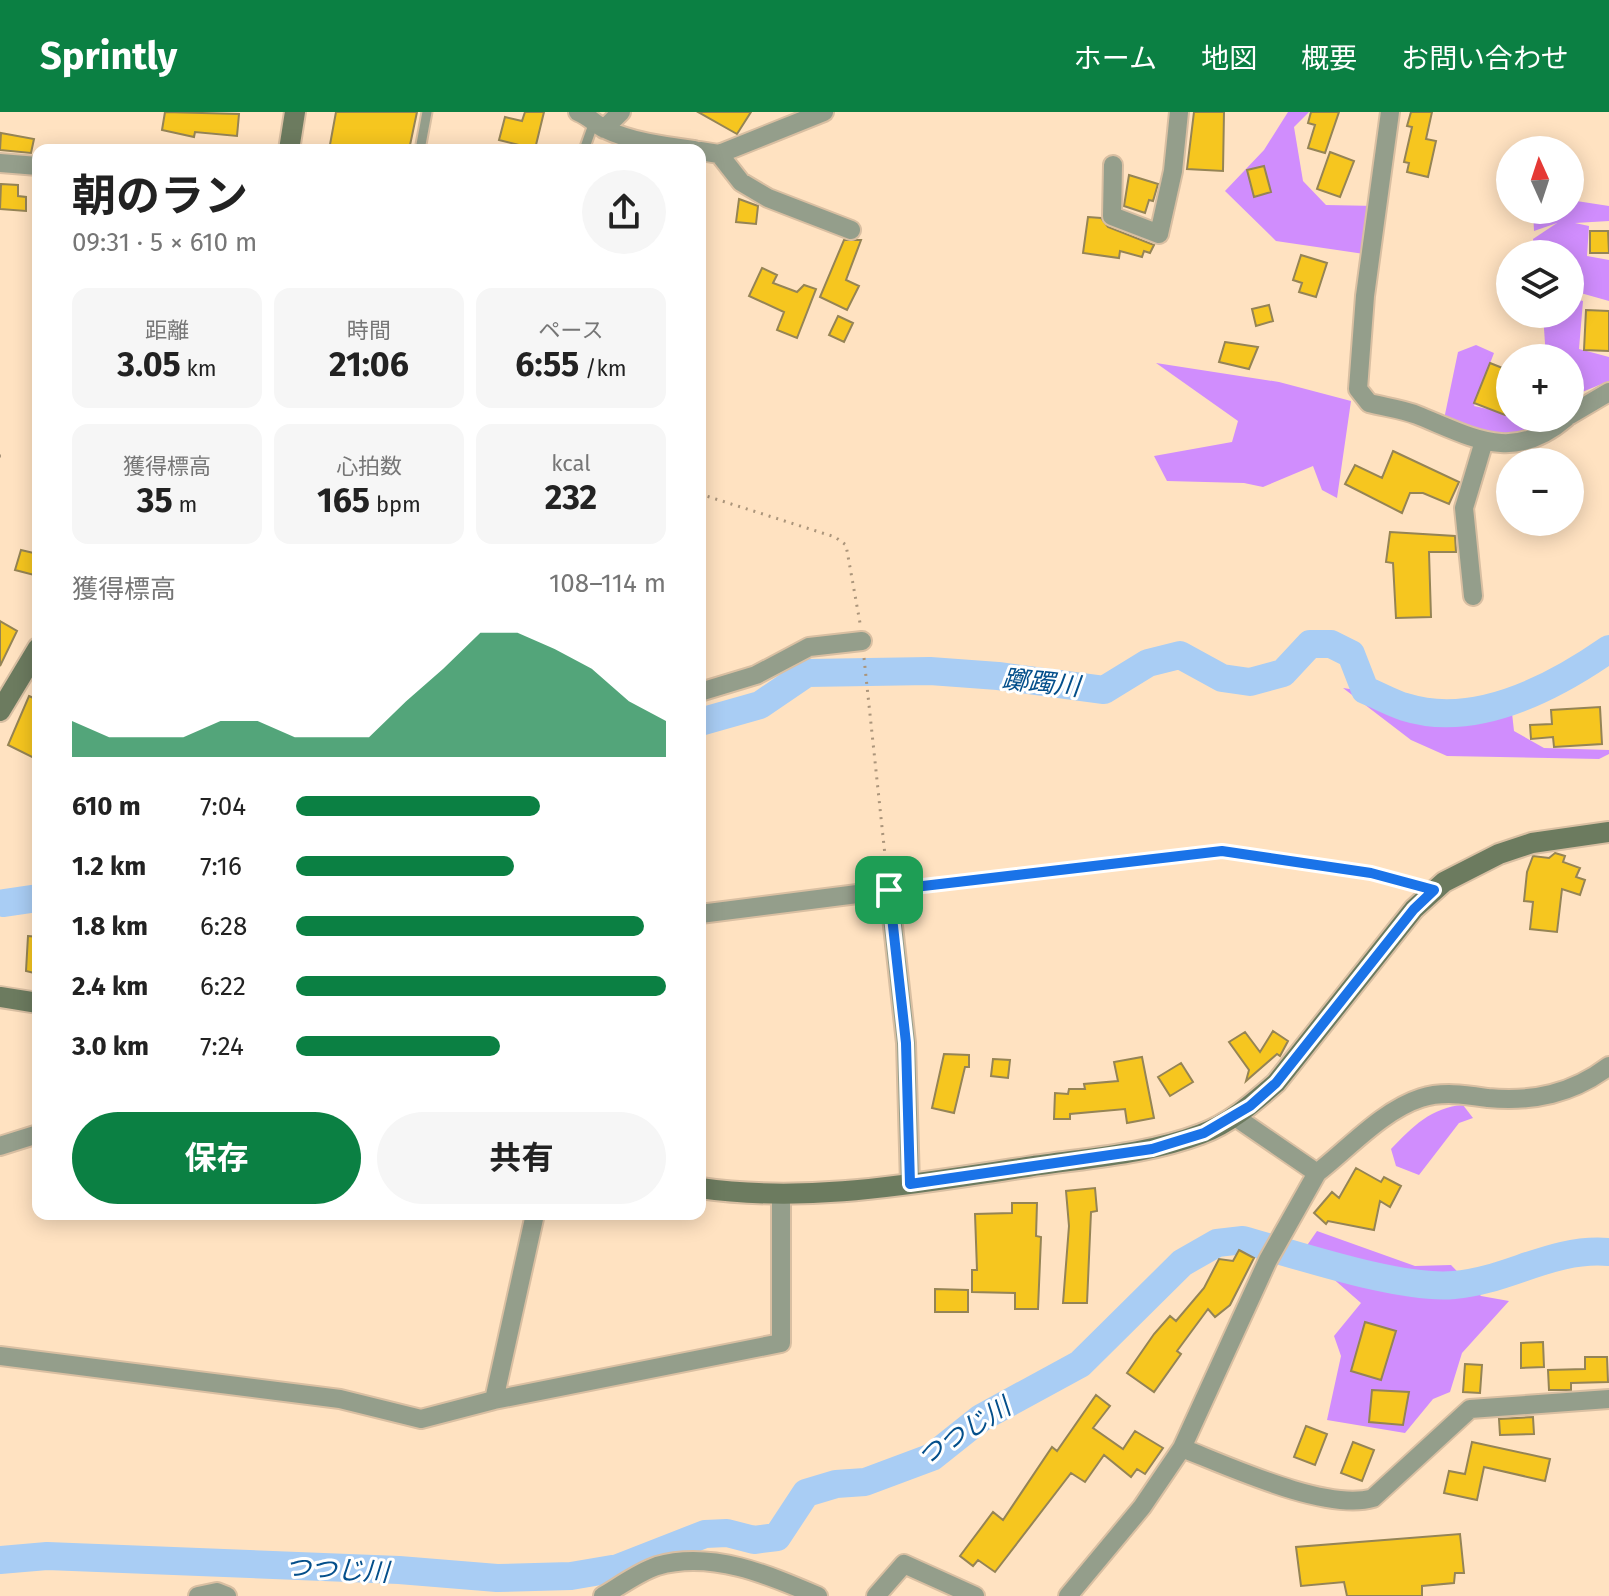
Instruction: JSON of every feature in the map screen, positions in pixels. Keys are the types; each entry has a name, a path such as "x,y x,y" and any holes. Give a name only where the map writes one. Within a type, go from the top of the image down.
{"main road":[{"path":"290,144 295,112"},
{"path":"0,711 32,658"},
{"path":"706,1189 781,1196 910,1184 1152,1149 1204,1133 1234,1116 1276,1083 1414,909 1434,890 1471,866 1532,843 1609,832"},
{"path":"0,997 32,1002"}],"street":[{"path":"592,120 621,112"},
{"path":"706,152 719,154 824,112"},
{"path":"1113,165 1112,216 1159,234 1173,171 1179,112"},
{"path":"1390,112 1365,296 1358,389 1369,403 1415,414 1461,436 1509,445 1547,432"},
{"path":"592,120 655,144"},
{"path":"719,154 741,182 768,198 851,230"},
{"path":"0,163 32,166"},
{"path":"1584,407 1609,392"},
{"path":"1473,596 1464,508 1484,441"},
{"path":"706,690 756,675 809,647 863,645"},
{"path":"706,913 889,890 906,1043 910,1184"},
{"path":"1068,1596 1142,1507 1182,1448 1268,1260 1317,1173 1400,1108 1421,1098 1440,1094 1512,1099 1551,1097 1609,1066"},
{"path":"1234,1116 1317,1173"},
{"path":"1,1140 32,1135"},
{"path":"0,1356 340,1399 421,1419 494,1400 781,1343 781,1196"},
{"path":"494,1400 534,1220"},
{"path":"1182,1448 1294,1491 1361,1502 1373,1498 1470,1409 1609,1399"},
{"path":"603,1596 654,1567 681,1561 761,1572 818,1596"},
{"path":"876,1596 904,1564 975,1596"},
{"path":"198,1596 217,1592 227,1596"}],"lane":[{"path":"421,144 427,112"},
{"path":"586,144 592,120"}],"path":[{"path":"706,496 835,537 846,545 854,571 889,890 1222,851 1371,873 1434,890"}],"shaded area":[{"path":"1288,112 1309,112 1294,127 1303,181 1326,205 1377,206 1371,255 1276,241 1225,191 1264,150"},
{"path":"1584,202 1609,206 1609,221 1584,222"},
{"path":"1534,224 1554,224 1534,231"},
{"path":"1556,224 1589,226 1587,256 1609,260 1609,301 1584,294 1584,240 1533,239"},
{"path":"1544,328 1581,328 1579,344 1545,344"},
{"path":"1476,345 1494,353 1474,406 1496,411 1496,432 1531,432 1524,441 1443,424 1458,352"},
{"path":"1584,350 1609,357 1609,381 1584,391"},
{"path":"1156,363 1279,382 1351,401 1337,498 1322,490 1313,466 1263,487 1244,483 1167,481 1154,456 1232,442 1238,421"},
{"path":"1343,688 1512,713 1514,731 1544,748 1609,750 1609,754 1599,759 1447,756 1411,740"},
{"path":"1463,1105 1473,1118 1459,1123 1419,1175 1396,1166 1391,1149 1407,1133 1432,1114"},
{"path":"1317,1231 1415,1266 1451,1265 1481,1296 1509,1301 1462,1353 1450,1392 1433,1399 1405,1433 1327,1420 1341,1356 1334,1336 1361,1303 1330,1276 1292,1267"}],"building":[{"path":"165,112 239,114 237,136 195,132 194,137 162,130"},
{"path":"336,112 417,112 410,144 330,144"},
{"path":"525,112 544,112 536,144 499,140 505,117 522,121"},
{"path":"698,112 751,112 737,134"},
{"path":"1194,112 1224,112 1223,171 1187,169"},
{"path":"1311,112 1339,112 1325,153 1308,148 1315,125 1308,123"},
{"path":"1411,112 1432,112 1426,139 1436,141 1428,177 1407,172 1409,163 1404,162 1412,127 1407,126"},
{"path":"1,133 34,139 31,153 0,150"},
{"path":"1330,152 1354,161 1340,197 1317,189"},
{"path":"1264,166 1271,192 1254,197 1247,170"},
{"path":"1129,175 1158,184 1145,213 1124,206"},
{"path":"1,184 18,185 18,196 26,197 26,211 0,209"},
{"path":"739,199 758,206 756,224 736,222"},
{"path":"1088,217 1101,218 1108,227 1154,245 1150,253 1144,251 1142,257 1120,251 1119,258 1083,253"},
{"path":"1590,231 1608,231 1609,253 1590,253"},
{"path":"844,240 861,240 846,280 859,286 847,310 820,297"},
{"path":"1301,255 1327,263 1316,297 1299,292 1302,283 1293,280"},
{"path":"762,268 777,275 773,283 797,292 804,285 816,289 797,338 777,330 784,312 749,296"},
{"path":"1269,305 1273,321 1256,326 1252,309"},
{"path":"1586,310 1609,311 1609,351 1584,350"},
{"path":"838,316 853,323 844,342 829,335"},
{"path":"1225,342 1258,347 1249,369 1219,362"},
{"path":"1490,363 1496,365 1496,412 1474,403"},
{"path":"1393,451 1459,482 1449,504 1423,493 1410,493 1402,513 1345,484 1355,465 1382,478"},
{"path":"1390,532 1455,536 1456,552 1429,552 1431,617 1396,618 1393,563 1386,562"},
{"path":"21,550 32,553 32,574 15,570"},
{"path":"0,621 17,631 0,666"},
{"path":"29,696 32,697 32,757 8,745"},
{"path":"1600,707 1602,744 1554,747 1553,737 1531,739 1530,725 1552,724 1551,710"},
{"path":"1555,853 1565,856 1563,862 1580,868 1576,877 1585,880 1580,895 1562,889 1557,932 1530,929 1533,902 1524,901 1527,872 1533,856 1549,858"},
{"path":"28,936 32,936 32,972 26,971"},
{"path":"1273,1031 1288,1041 1280,1056 1277,1054 1246,1081 1249,1070 1229,1042 1245,1032 1260,1052"},
{"path":"944,1054 969,1055 969,1067 965,1067 954,1113 932,1108"},
{"path":"1142,1057 1154,1118 1127,1123 1125,1109 1070,1114 1070,1119 1054,1119 1055,1093 1068,1094 1069,1089 1085,1089 1084,1084 1118,1081 1114,1062"},
{"path":"993,1059 1010,1060 1008,1078 991,1076"},
{"path":"1181,1063 1193,1082 1170,1096 1158,1077"},
{"path":"1356,1168 1381,1182 1384,1177 1401,1186 1390,1207 1380,1201 1374,1230 1328,1221 1326,1224 1314,1213 1332,1192 1339,1198"},
{"path":"1095,1188 1097,1211 1091,1212 1087,1303 1063,1303 1069,1226 1066,1191"},
{"path":"1012,1203 1037,1203 1036,1236 1041,1237 1038,1309 1015,1309 1015,1293 972,1292 972,1270 977,1270 975,1214 1012,1213"},
{"path":"1239,1250 1254,1258 1230,1305 1215,1317 1208,1309 1177,1351 1181,1354 1154,1392 1127,1373 1170,1316 1176,1321 1204,1288 1219,1259 1233,1261"},
{"path":"935,1289 968,1290 968,1312 935,1312"},
{"path":"1365,1322 1396,1331 1381,1380 1351,1371"},
{"path":"1543,1342 1544,1367 1521,1368 1521,1343"},
{"path":"1585,1357 1607,1357 1608,1382 1571,1383 1571,1390 1549,1390 1548,1370 1585,1369"},
{"path":"1465,1364 1482,1365 1480,1393 1463,1392"},
{"path":"1372,1390 1409,1392 1403,1425 1369,1422"},
{"path":"1096,1395 1110,1406 1093,1428 1123,1449 1135,1431 1163,1448 1145,1474 1137,1469 1131,1477 1104,1455 1085,1482 1071,1473 995,1572 978,1560 973,1566 960,1556 993,1512 1003,1520 1052,1447 1057,1451"},
{"path":"1533,1417 1534,1434 1500,1435 1499,1419"},
{"path":"1306,1426 1327,1434 1315,1465 1294,1457"},
{"path":"1353,1442 1374,1450 1362,1481 1341,1473"},
{"path":"1472,1442 1550,1459 1545,1481 1484,1467 1477,1500 1444,1493 1449,1471 1465,1474"},
{"path":"1460,1534 1464,1573 1455,1573 1454,1583 1422,1586 1422,1596 1347,1596 1344,1582 1301,1586 1296,1547"}],"waterway":[{"name":"躑躅川","path":"706,720 760,705 807,673 930,671 998,676 1104,690 1148,663 1180,655 1222,678 1250,682 1283,673 1310,644 1331,644 1351,654 1365,690 1405,707 1459,713 1486,709 1538,690 1609,649"},
{"name":"躑躅川","path":"4,903 32,899"},
{"name":"つつじ川","path":"0,1560 47,1556 399,1570 497,1578 571,1576 618,1568 705,1534 727,1533 754,1540 777,1537 806,1493 836,1484 865,1482 932,1457 981,1418 1080,1364 1182,1263 1217,1243 1243,1240 1378,1277 1432,1285 1474,1282 1568,1254 1609,1252"}],"route":[{"path":"1222,851 1371,873 1434,890 1414,909 1311,1043 1276,1083 1250,1106 1204,1133 1152,1149 910,1184 906,1043 889,890 1222,851"}]}
